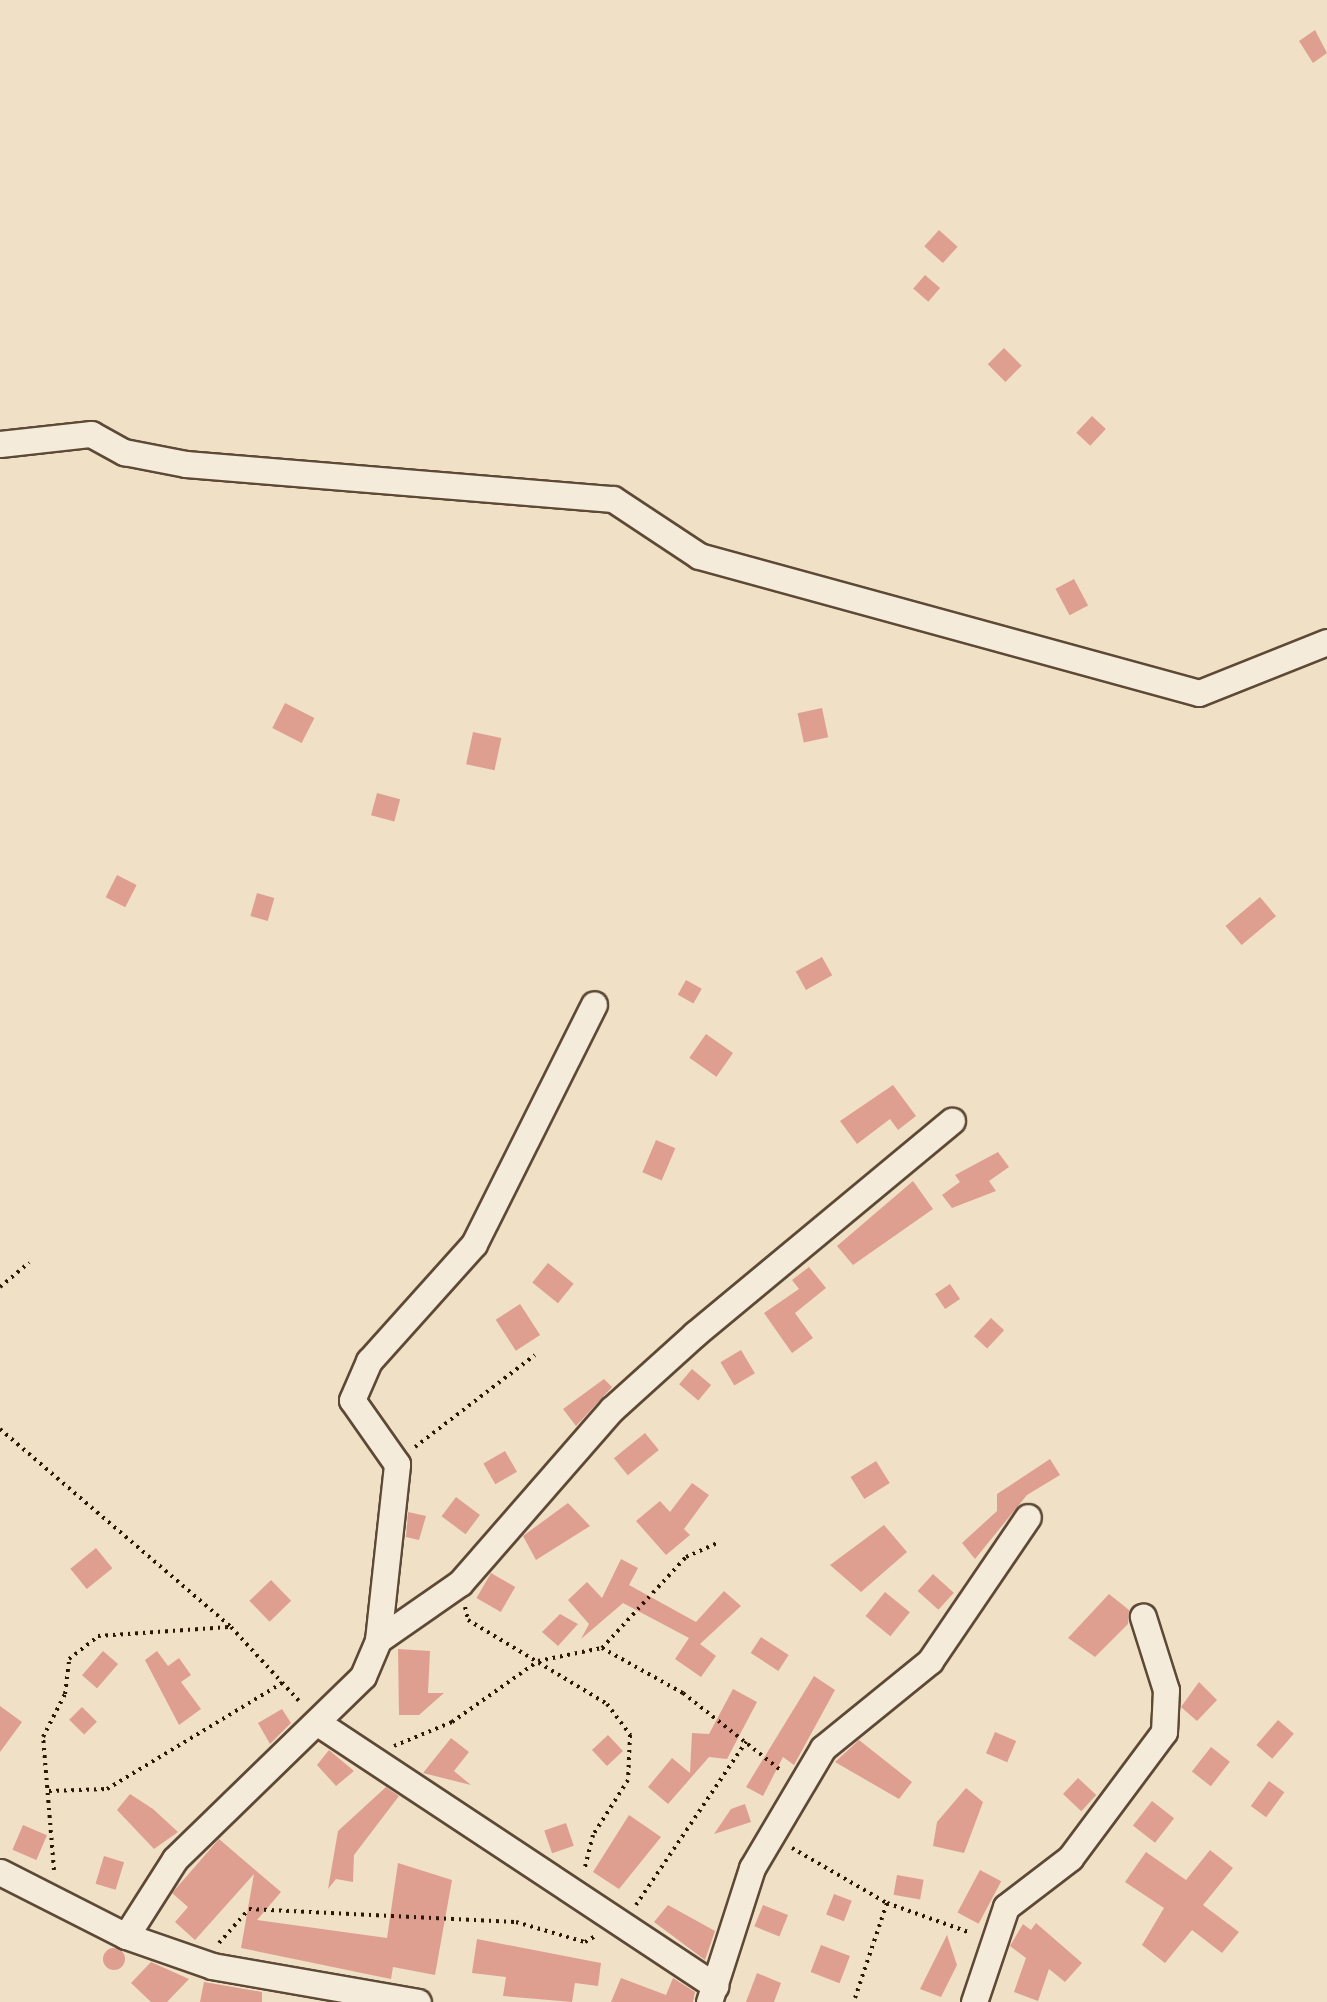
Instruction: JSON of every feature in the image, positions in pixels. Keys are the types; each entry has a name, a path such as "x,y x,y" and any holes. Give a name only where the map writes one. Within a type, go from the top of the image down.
{"street":[{"path":"0,444 91,434 124,452 186,464 614,499 699,556 1198,693 1327,642"},
{"path":"126,1936 175,1859 321,1725 364,1676 378,1640 397,1464 352,1400 369,1361 474,1244 594,1004"},
{"path":"378,1640 460,1583 612,1410 952,1121"},
{"path":"321,1725 578,1892 712,1994 770,1838 823,1748 930,1660 1028,1517"},
{"path":"974,2002 1006,1907 1070,1858 1164,1732 1166,1690 1143,1617"},
{"path":"0,1872 126,1936 212,1966 418,2002"}],"path":[{"path":"0,1287 30,1263"},
{"path":"397,1464 534,1354"},
{"path":"0,1429 231,1627 321,1725"},
{"path":"374,1760 452,1722 538,1661 602,1648 686,1557 720,1542"},
{"path":"460,1583 468,1620 607,1704 630,1734 628,1780 593,1835 578,1892"},
{"path":"55,1900 42,1737 65,1694 68,1659 98,1636 231,1627"},
{"path":"602,1648 683,1692 801,1786"},
{"path":"49,1791 106,1790 282,1683"},
{"path":"212,1966 224,1928 248,1909 516,1922 585,1942 620,1921 746,1742"},
{"path":"770,1838 887,1903 938,1914 992,1947"},
{"path":"855,1998 887,1903"}],"building":[{"path":"1315,30 1327,53 1313,63 1299,41"},
{"path":"939,230 958,247 943,263 924,246"},
{"path":"925,275 940,288 928,302 913,289"},
{"path":"1004,348 1022,366 1005,382 988,364"},
{"path":"1092,416 1106,429 1090,446 1076,433"},
{"path":"1074,579 1088,605 1070,615 1055,589"},
{"path":"285,703 314,718 302,743 272,728"},
{"path":"822,708 828,737 804,743 798,713"},
{"path":"473,732 501,738 495,770 466,764"},
{"path":"377,793 400,799 394,821 371,815"},
{"path":"117,875 137,885 125,907 106,897"},
{"path":"257,893 274,898 268,921 250,916"},
{"path":"1260,897 1276,916 1242,945 1226,926"},
{"path":"822,957 832,975 806,990 796,972"},
{"path":"686,980 702,989 694,1004 678,995"},
{"path":"706,1034 733,1053 716,1077 689,1058"},
{"path":"893,1085 916,1116 898,1130 890,1119 857,1144 840,1121"},
{"path":"656,1140 675,1148 662,1180 642,1172"},
{"path":"998,1152 1009,1167 989,1181 996,1191 952,1208 942,1195 960,1182 955,1175"},
{"path":"913,1181 933,1209 853,1265 837,1246"},
{"path":"548,1263 574,1284 558,1303 532,1282"},
{"path":"809,1267 826,1288 795,1313 813,1338 792,1353 764,1313 799,1289 792,1280"},
{"path":"950,1284 960,1299 945,1309 935,1294"},
{"path":"520,1304 540,1335 516,1351 496,1320"},
{"path":"991,1318 1004,1330 987,1349 974,1336"},
{"path":"741,1350 755,1373 734,1386 720,1362"},
{"path":"692,1369 711,1385 698,1400 679,1384"},
{"path":"604,1379 612,1387 576,1426 563,1409"},
{"path":"645,1433 659,1450 628,1475 614,1458"},
{"path":"505,1451 517,1472 495,1484 483,1464"},
{"path":"1050,1459 1060,1475 1027,1495 975,1559 962,1543 997,1511 997,1494"},
{"path":"876,1461 890,1483 864,1499 851,1477"},
{"path":"692,1483 709,1495 684,1529 690,1535 666,1555 636,1521 660,1501 670,1512"},
{"path":"456,1497 480,1515 466,1534 442,1516"},
{"path":"568,1503 590,1526 536,1560 523,1536"},
{"path":"408,1512 426,1516 419,1540 406,1537"},
{"path":"884,1525 907,1552 861,1592 830,1565"},
{"path":"96,1548 112,1568 87,1589 70,1569"},
{"path":"621,1559 638,1568 629,1585 696,1622 724,1591 741,1606 700,1644 716,1656 701,1677 675,1659 689,1638 623,1603 581,1639 589,1624 568,1600 587,1582 602,1598"},
{"path":"491,1573 515,1587 501,1612 476,1598"},
{"path":"933,1574 954,1593 938,1610 918,1591"},
{"path":"271,1580 291,1601 270,1622 249,1601"},
{"path":"885,1592 910,1612 890,1636 865,1616"},
{"path":"1109,1594 1129,1610 1128,1624 1095,1657 1068,1638"},
{"path":"560,1614 578,1624 558,1646 542,1632"},
{"path":"761,1637 789,1655 778,1671 751,1653"},
{"path":"398,1649 430,1651 428,1693 444,1693 419,1715 399,1715"},
{"path":"103,1651 118,1664 97,1688 82,1675"},
{"path":"157,1651 168,1666 179,1658 191,1675 181,1682 201,1709 179,1725 145,1660"},
{"path":"814,1676 835,1690 794,1765 783,1757 763,1796 746,1787"},
{"path":"1199,1682 1217,1700 1197,1721 1181,1707"},
{"path":"733,1689 757,1702 727,1759 709,1757 668,1804 648,1787 672,1758 690,1773 692,1733 709,1734"},
{"path":"0,1706 22,1722 0,1752"},
{"path":"82,1707 97,1722 84,1735 69,1720"},
{"path":"282,1709 291,1723 270,1744 258,1723"},
{"path":"1278,1720 1294,1734 1272,1759 1256,1745"},
{"path":"995,1732 1016,1741 1007,1762 986,1753"},
{"path":"608,1735 623,1751 607,1766 592,1750"},
{"path":"451,1738 469,1752 454,1771 471,1785 423,1773"},
{"path":"859,1740 912,1782 899,1799 835,1762"},
{"path":"1211,1747 1230,1762 1211,1786 1192,1771"},
{"path":"329,1750 354,1771 336,1786 317,1765"},
{"path":"1078,1778 1096,1795 1081,1811 1063,1794"},
{"path":"1269,1781 1284,1792 1266,1817 1251,1806"},
{"path":"386,1787 399,1796 354,1855 353,1882 336,1879 328,1889 338,1831"},
{"path":"966,1788 983,1802 964,1853 933,1846 937,1822"},
{"path":"130,1794 178,1832 154,1849 117,1810"},
{"path":"1152,1801 1174,1818 1155,1843 1133,1825"},
{"path":"745,1804 751,1822 714,1834 731,1809"},
{"path":"629,1815 661,1837 619,1889 593,1872"},
{"path":"566,1823 574,1846 552,1853 544,1830"},
{"path":"23,1825 47,1835 36,1860 12,1850"},
{"path":"219,1839 281,1892 257,1920 387,1938 398,1863 452,1880 435,1975 393,1967 391,1979 241,1948 254,1874 195,1940 175,1922 188,1907 172,1893"},
{"path":"1210,1850 1233,1868 1203,1905 1239,1932 1222,1953 1192,1930 1165,1963 1142,1945 1164,1908 1125,1882 1146,1852 1186,1880"},
{"path":"104,1856 124,1862 116,1890 96,1884"},
{"path":"980,1870 1001,1881 979,1924 957,1912"},
{"path":"897,1875 924,1880 920,1899 894,1895"},
{"path":"834,1894 852,1901 844,1921 826,1915"},
{"path":"668,1905 715,1931 705,1960 654,1922"},
{"path":"763,1905 788,1915 779,1936 754,1926"},
{"path":"1036,1923 1082,1963 1065,1982 1049,1969 1038,2001 1014,1992 1026,1958 1010,1946 1023,1924 1031,1930"},
{"path":"947,1935 957,1965 941,1997 920,1989"},
{"path":"477,1939 601,1963 598,1986 575,1983 572,2002 503,1996 506,1977 472,1973"},
{"path":"821,1945 850,1956 840,1983 811,1972"},
{"path":"110,1948 118,1948 125,1959 118,1970 110,1970 103,1963 103,1955"},
{"path":"151,1962 189,1979 167,2002 151,2002 131,1983"},
{"path":"757,1973 781,1983 774,2002 746,2002"},
{"path":"621,1978 666,1995 673,1978 695,1992 693,2002 611,2002"},
{"path":"204,1982 262,1992 262,2002 200,2002"}]}
